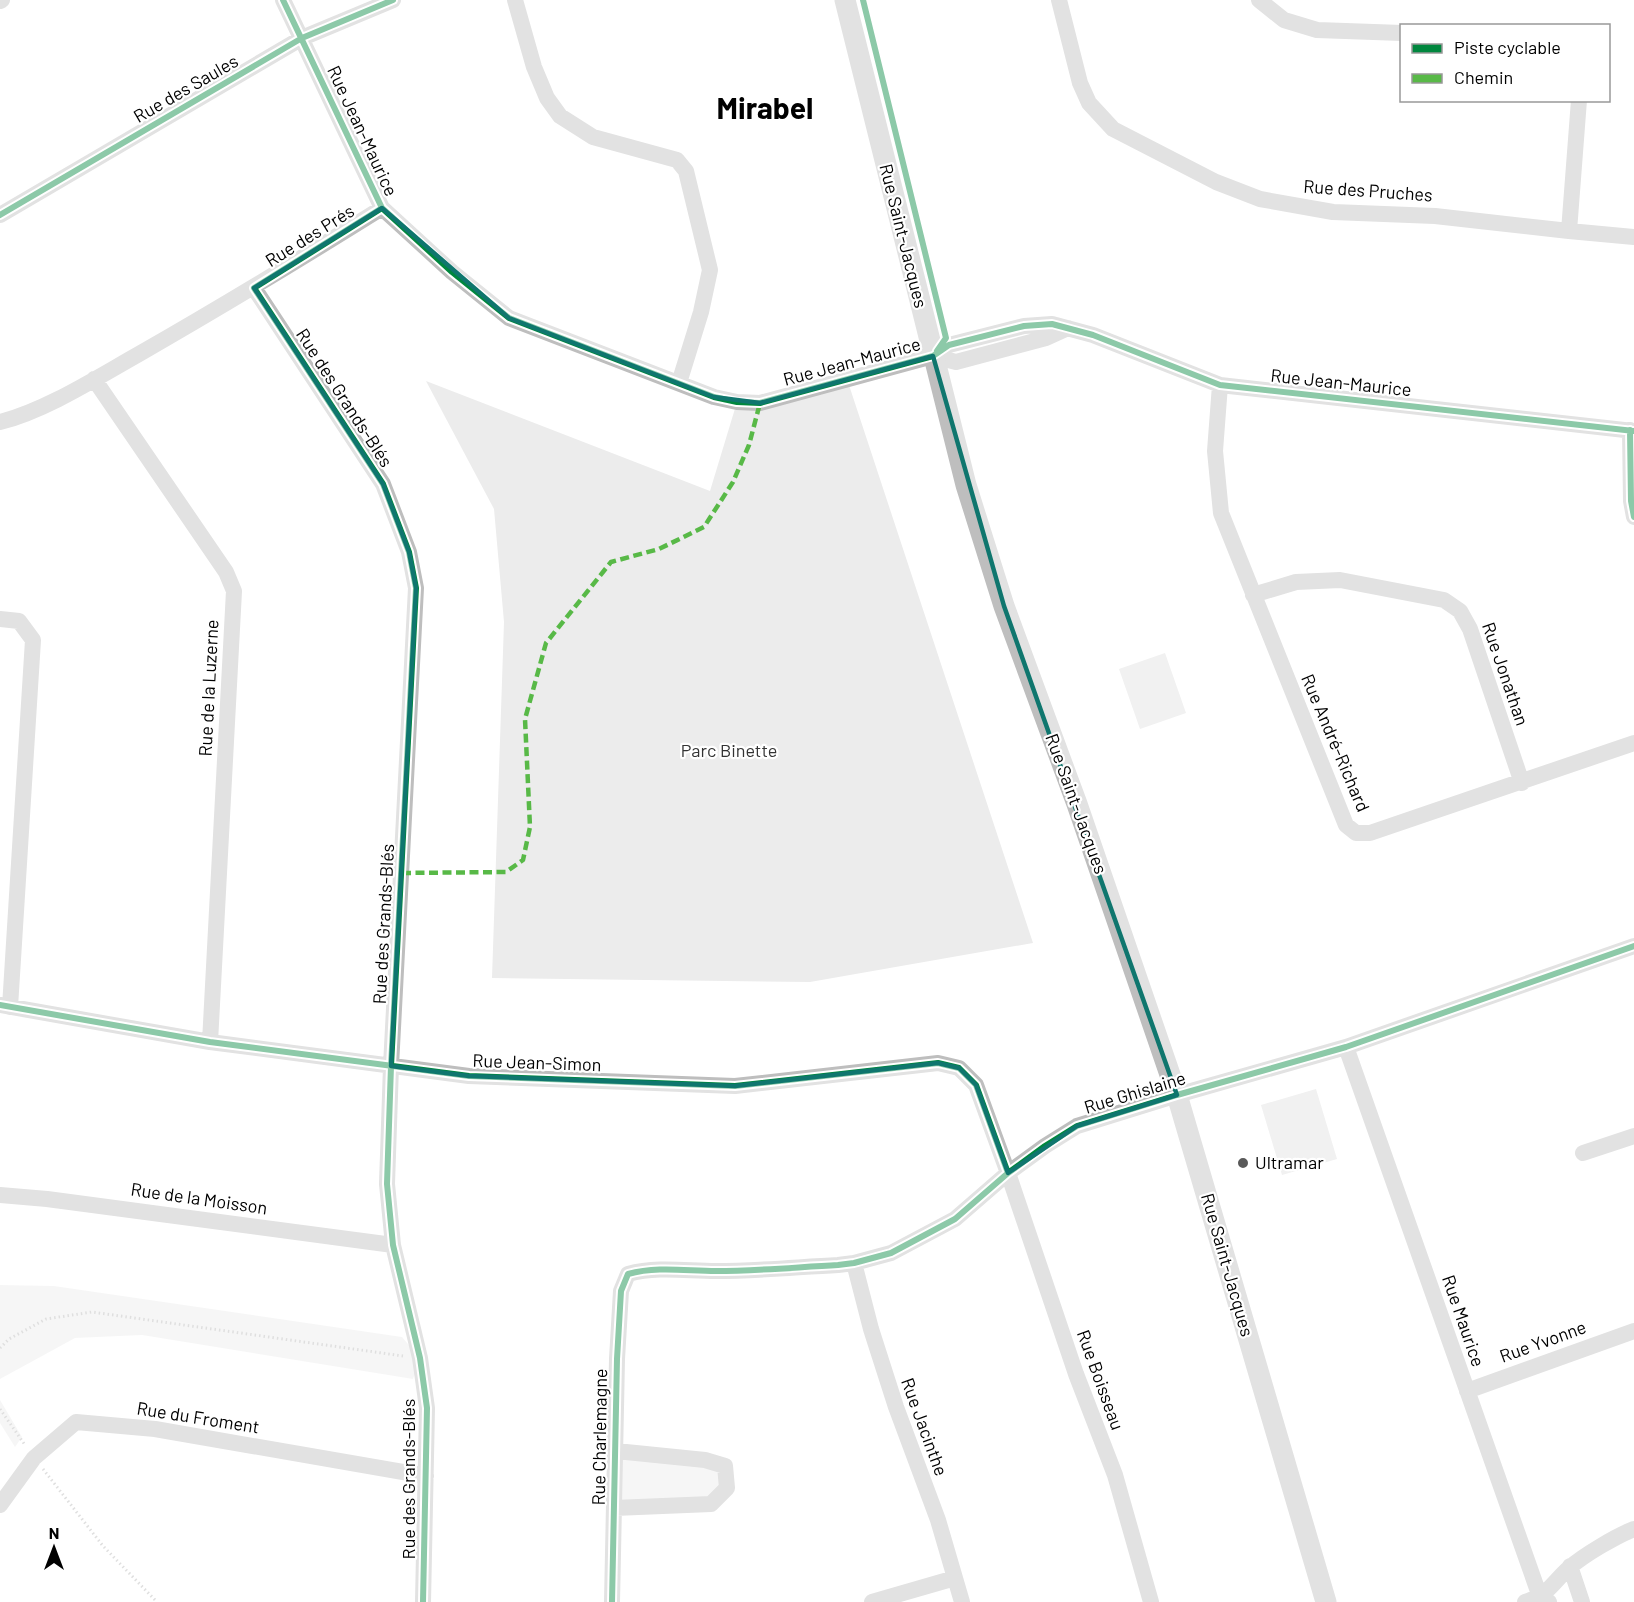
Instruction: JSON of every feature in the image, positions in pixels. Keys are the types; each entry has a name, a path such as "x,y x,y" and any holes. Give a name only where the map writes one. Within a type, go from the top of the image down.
{"street":[{"name":"Rue Jean-Maurice","path":"283,0 382,208 452,272 509,318 714,397 737,402 760,403 933,356 956,362 1046,338 1068,328 1093,335 1220,385 1632,430"},
{"name":"Rue des Saules","path":"0,215 302,38 393,0"},
{"path":"515,0 534,68 547,98 561,116 593,137 677,160 686,171 710,270 701,312 679,383"},
{"name":"Rue Saint-Jacques","path":"845,0 966,485 1004,606 1077,804 1177,1095 1326,1602"},
{"name":"Rue des Pruches","path":"1059,0 1080,83 1089,103 1113,129 1216,182 1260,199 1333,212 1435,216 1634,237"},
{"path":"1259,0 1284,20 1317,30 1400,33"},
{"path":"1569,231 1579,102"},
{"name":"Rue des Prés","path":"0,422 18,418 94,379 254,288 382,208"},
{"name":"Rue des Grands-Blés","path":"254,288 382,484 409,552 416,588 387,1184 393,1245 420,1358 427,1408 423,1602"},
{"name":"Rue de la Luzerne","path":"94,379 226,572 234,591 210,1042"},
{"name":"Rue André-Richard","path":"1220,385 1215,451 1221,513 1346,825 1356,832 1370,833 1634,743"},
{"path":"1632,430 1631,501 1634,517"},
{"name":"Rue Jonathan","path":"1253,595 1296,582 1340,580 1444,600 1460,611 1470,629 1522,783"},
{"path":"0,619 19,621 33,640 5,1006"},
{"name":"Rue Ghislaine","path":"628,1274 662,1269 716,1271 854,1263 891,1253 955,1219 1008,1173 1077,1126 1346,1047 1634,946"},
{"name":"Rue Jean-Simon","path":"5,1006 210,1042 469,1076 735,1086 938,1063 959,1068 976,1085 1008,1173"},
{"name":"Rue Maurice","path":"1346,1047 1538,1600"},
{"path":"1583,1154 1634,1136"},
{"name":"Rue Boisseau","path":"1008,1173 1076,1374 1115,1475 1150,1602"},
{"name":"Rue de la Moisson","path":"0,1196 47,1199 393,1245"},
{"name":"Rue Jacinthe","path":"854,1263 871,1329 896,1407 938,1520 962,1602"},
{"name":"Rue Charlemagne","path":"612,1602 617,1347 621,1291 628,1274"},
{"name":"Rue Yvonne","path":"1467,1391 1609,1338 1634,1331"},
{"name":"Rue du Froment","path":"0,1505 34,1458 76,1422 155,1429 426,1476"},
{"path":"614,1508 711,1504 727,1488 725,1466 705,1460 616,1451"},
{"path":"1538,1600 1570,1566 1621,1534 1634,1529"},
{"path":"1570,1566 1582,1602"},
{"path":"872,1602 955,1578"}],"path":[{"path":"0,1348 9,1339 46,1319 92,1312 420,1358"},
{"path":"0,1409 34,1458 103,1546 157,1602"}],"highlighted area":[{"path":"382,208 509,318 714,397 760,403 933,356 1004,606 1177,1095 1077,1126 1008,1173 976,1085 959,1068 938,1063 735,1086 469,1076 391,1066 416,588 409,552 383,484 254,288"}],"green space":[{"name":"Parc Binette","path":"847,379 1033,943 810,982 492,978 504,622 494,509 426,381 710,491 737,402"},
{"path":"0,1285 54,1286 402,1337 420,1358 413,1379 142,1335 75,1338 0,1379"},
{"path":"0,1400 22,1437 15,1447 0,1423"},
{"path":"616,1451 725,1466 727,1488 711,1504 614,1508"}],"building":[{"path":"1165,653 1186,713 1140,729 1119,669"},
{"path":"1316,1089 1337,1159 1282,1175 1261,1105"}],"marked path":[{"path":"402,873 506,872 523,860 530,827 525,719 546,643 611,562 659,549 704,527 733,482 749,445 760,403"}],"cycle path":[{"path":"283,0 382,208 452,272 509,318 714,397 737,402 760,403 933,356 949,345 1024,326 1052,324 1093,335 1220,385 1634,431"},
{"path":"0,215 302,38 393,0"},
{"path":"863,0 946,338 937,351"},
{"path":"382,208 254,288 383,484 409,552 416,588 387,1184 393,1245 420,1358 427,1408 423,1602"},
{"path":"1630,430 1631,501 1634,517"},
{"path":"612,1602 617,1359 621,1291 628,1274 661,1270 731,1271 838,1265 891,1253 955,1219 1008,1173 1077,1126 1346,1047 1634,946"},
{"path":"0,1005 210,1042 469,1076 735,1086 938,1063 959,1068 976,1085 1008,1173"}],"place":[{"name":"Ultramar","path":"1243,1163"}],"district":[{"name":"Mirabel","path":"765,109"}]}
